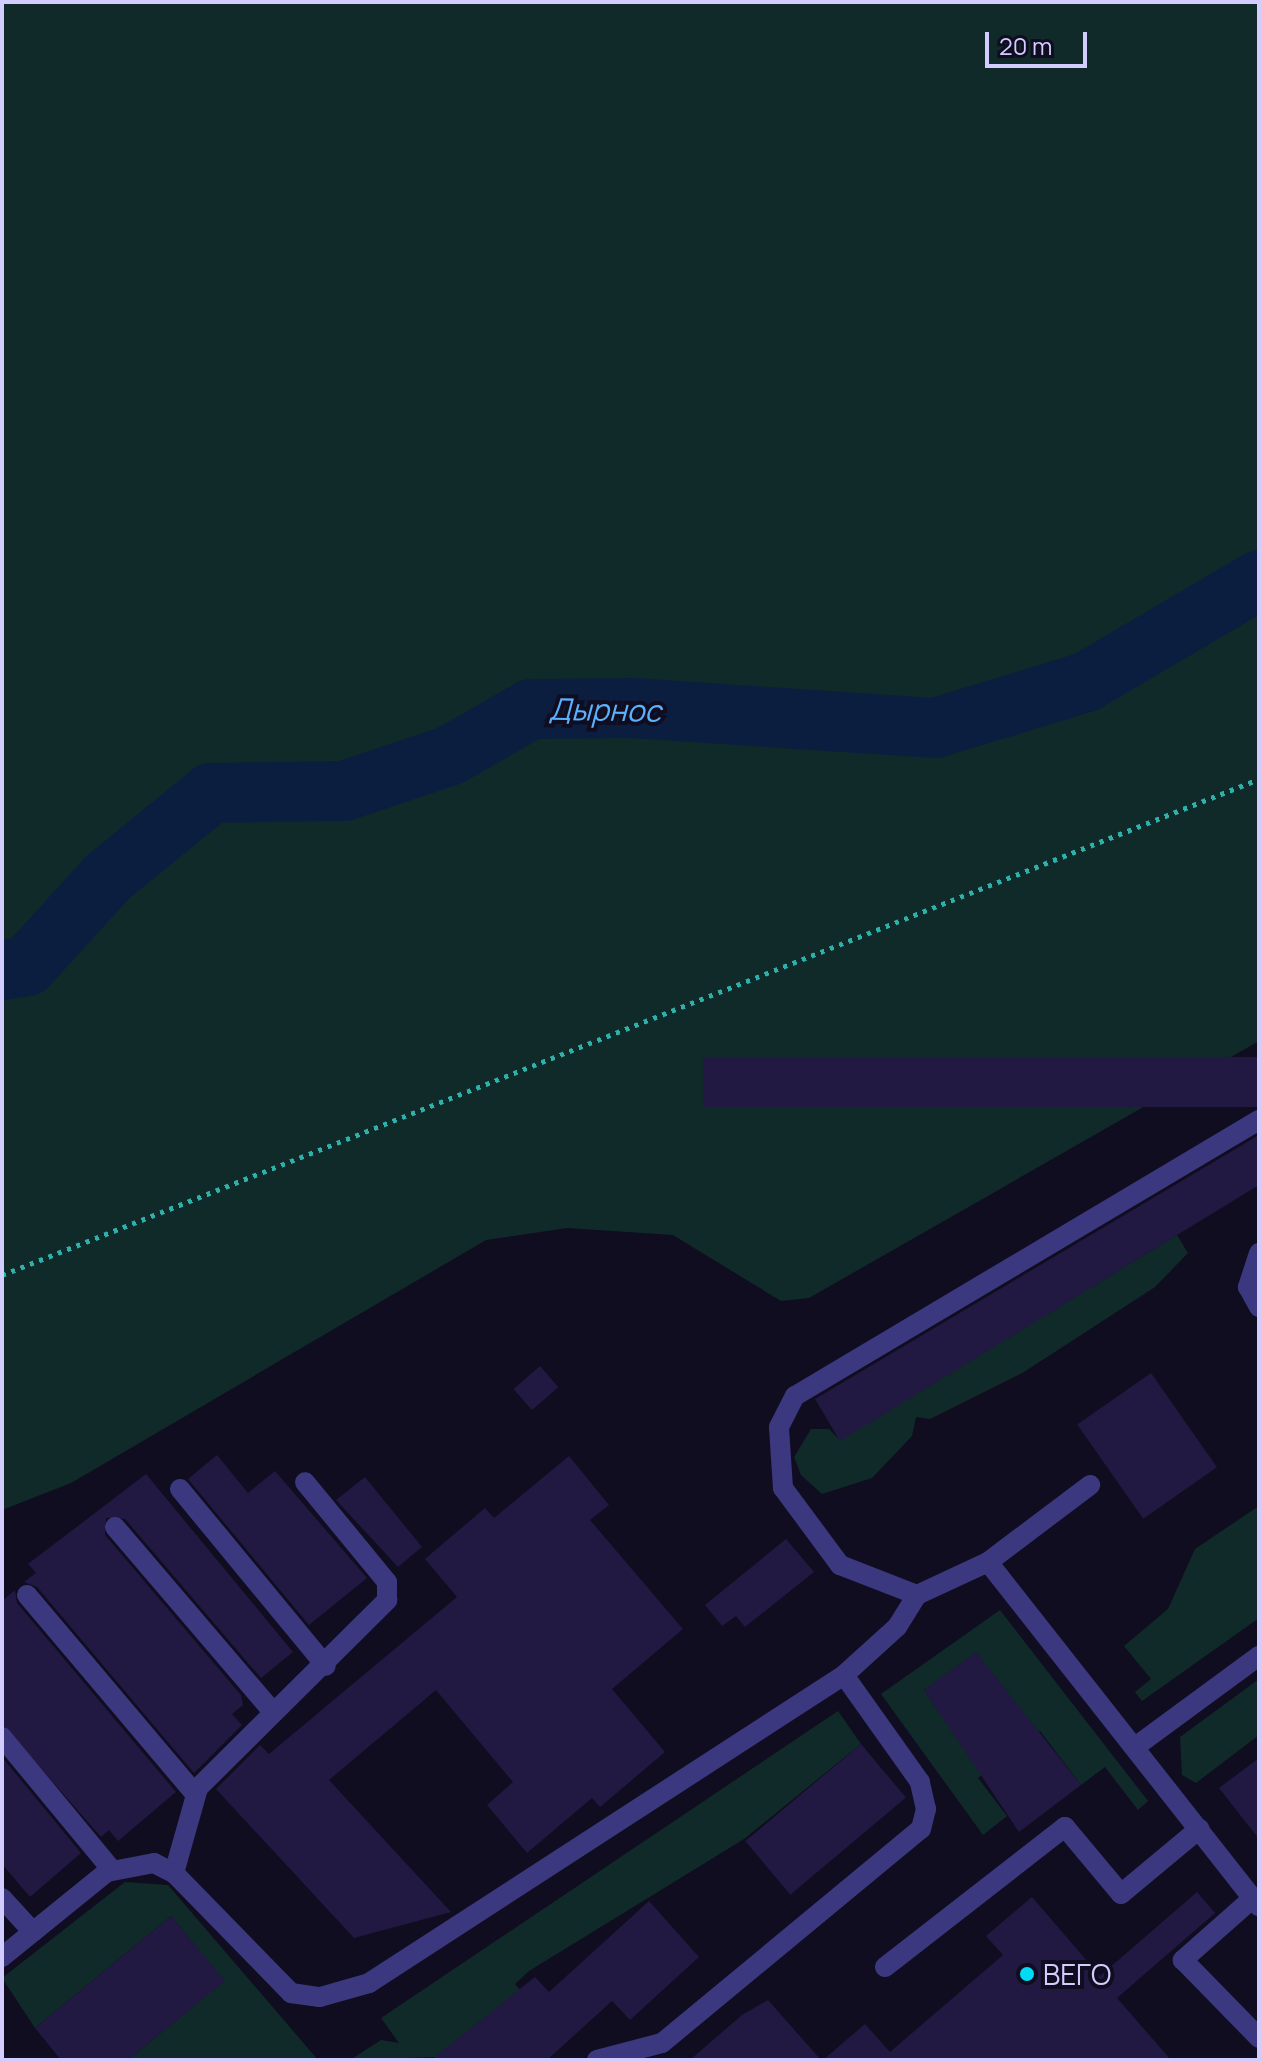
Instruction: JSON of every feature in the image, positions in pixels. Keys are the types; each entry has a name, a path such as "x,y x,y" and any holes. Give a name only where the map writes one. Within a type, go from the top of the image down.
{"lane":[{"path":"917,1595 840,1565 783,1488 779,1427 795,1396 1259,1120"},
{"path":"1259,1253 1248,1287 1259,1307"},
{"path":"174,1873 195,1794 273,1712 377,1617 387,1582 305,1482"},
{"path":"2,1957 112,1870 154,1863 174,1873 291,1993 320,1997 369,1983 844,1675 897,1627 917,1595 988,1562 1090,1485"},
{"path":"180,1489 326,1666"},
{"path":"115,1527 273,1712"},
{"path":"988,1562 1256,1902 1183,1960 1259,2038"},
{"path":"27,1595 195,1794"},
{"path":"1135,1747 1259,1656"},
{"path":"597,2060 641,2056 662,2043 921,1829 926,1809 920,1782 844,1675"},
{"path":"2,1737 112,1870"},
{"path":"885,1967 1065,1827 1121,1894 1199,1829"},
{"path":"2,1898 33,1932"}],"path":[{"path":"2,1275 1259,779"}],"green space":[{"path":"2,2 1259,2 1259,1041 809,1298 781,1301 673,1235 567,1228 486,1240 71,1483 2,1510"},
{"path":"1177,1235 1188,1253 1155,1287 1024,1372 930,1419 916,1417 912,1436 872,1478 822,1494 801,1475 794,1457 811,1429 829,1429 840,1440"},
{"path":"1259,1506 1259,1618 1142,1701 1135,1692 1151,1679 1124,1646 1168,1609 1195,1549"},
{"path":"1000,1610 1148,1801 1138,1810 1105,1767 1081,1785 1040,1731 978,1778 1007,1816 983,1835 881,1694","holes":["976,1653 956,1736 924,1690"]},
{"path":"1259,1679 1259,1735 1196,1783 1182,1775 1180,1737"},
{"path":"838,1711 861,1744 744,1839 529,1971 515,1984 520,1990 435,2057 350,2060 381,2040 399,2043 381,2018"},
{"path":"125,1882 168,1885 318,2060 128,2060 224,1981 171,1916 35,2028 2,1978"}],"building":[{"path":"703,1057 1259,1057 1259,1107 703,1107"},
{"path":"1259,1135 1259,1185 840,1441 815,1399"},
{"path":"540,1366 558,1387 532,1410 514,1389"},
{"path":"1151,1373 1217,1467 1143,1519 1077,1425"},
{"path":"217,1455 248,1493 275,1471 367,1578 309,1625 188,1479"},
{"path":"569,1456 609,1505 590,1520 683,1629 612,1689 665,1752 600,1807 592,1798 527,1853 487,1805 513,1782 436,1690 329,1780 451,1912 354,1938 216,1789 260,1745 269,1754 457,1597 425,1559 485,1508 494,1518"},
{"path":"146,1474 293,1652 261,1678 125,1519 106,1518 105,1535 241,1695 243,1705 232,1714 242,1725 194,1773 37,1587 24,1582 36,1573 28,1564"},
{"path":"365,1477 422,1547 398,1567 336,1500"},
{"path":"786,1539 814,1572 745,1627 736,1616 722,1626 705,1605"},
{"path":"15,1590 17,1603 176,1792 118,1841 109,1830 101,1837 2,1724 2,1601"},
{"path":"976,1652 1081,1785 1019,1832 924,1690"},
{"path":"861,1744 906,1798 790,1895 745,1841"},
{"path":"2,1757 81,1853 30,1897 2,1864"},
{"path":"1259,1758 1259,1839 1219,1788"},
{"path":"1197,1892 1215,1913 1117,1998 1171,2060 823,2060 865,2024 890,2052 1003,1955 986,1936 1032,1897 1100,1976"},
{"path":"649,1901 699,1957 630,2020 612,2001 547,2060 431,2060 535,1977 549,1992"},
{"path":"171,1916 225,1981 128,2060 61,2060 35,2028"},
{"path":"768,2000 821,2060 690,2060 742,2015"}],"waterway":[{"name":"Дырнос","path":"2,970 27,966 108,877 211,793 344,791 451,755 531,709 633,708 935,728 1086,682 1259,580"}],"place":[{"name":"ВЕГО","path":"1027,1974"}]}
